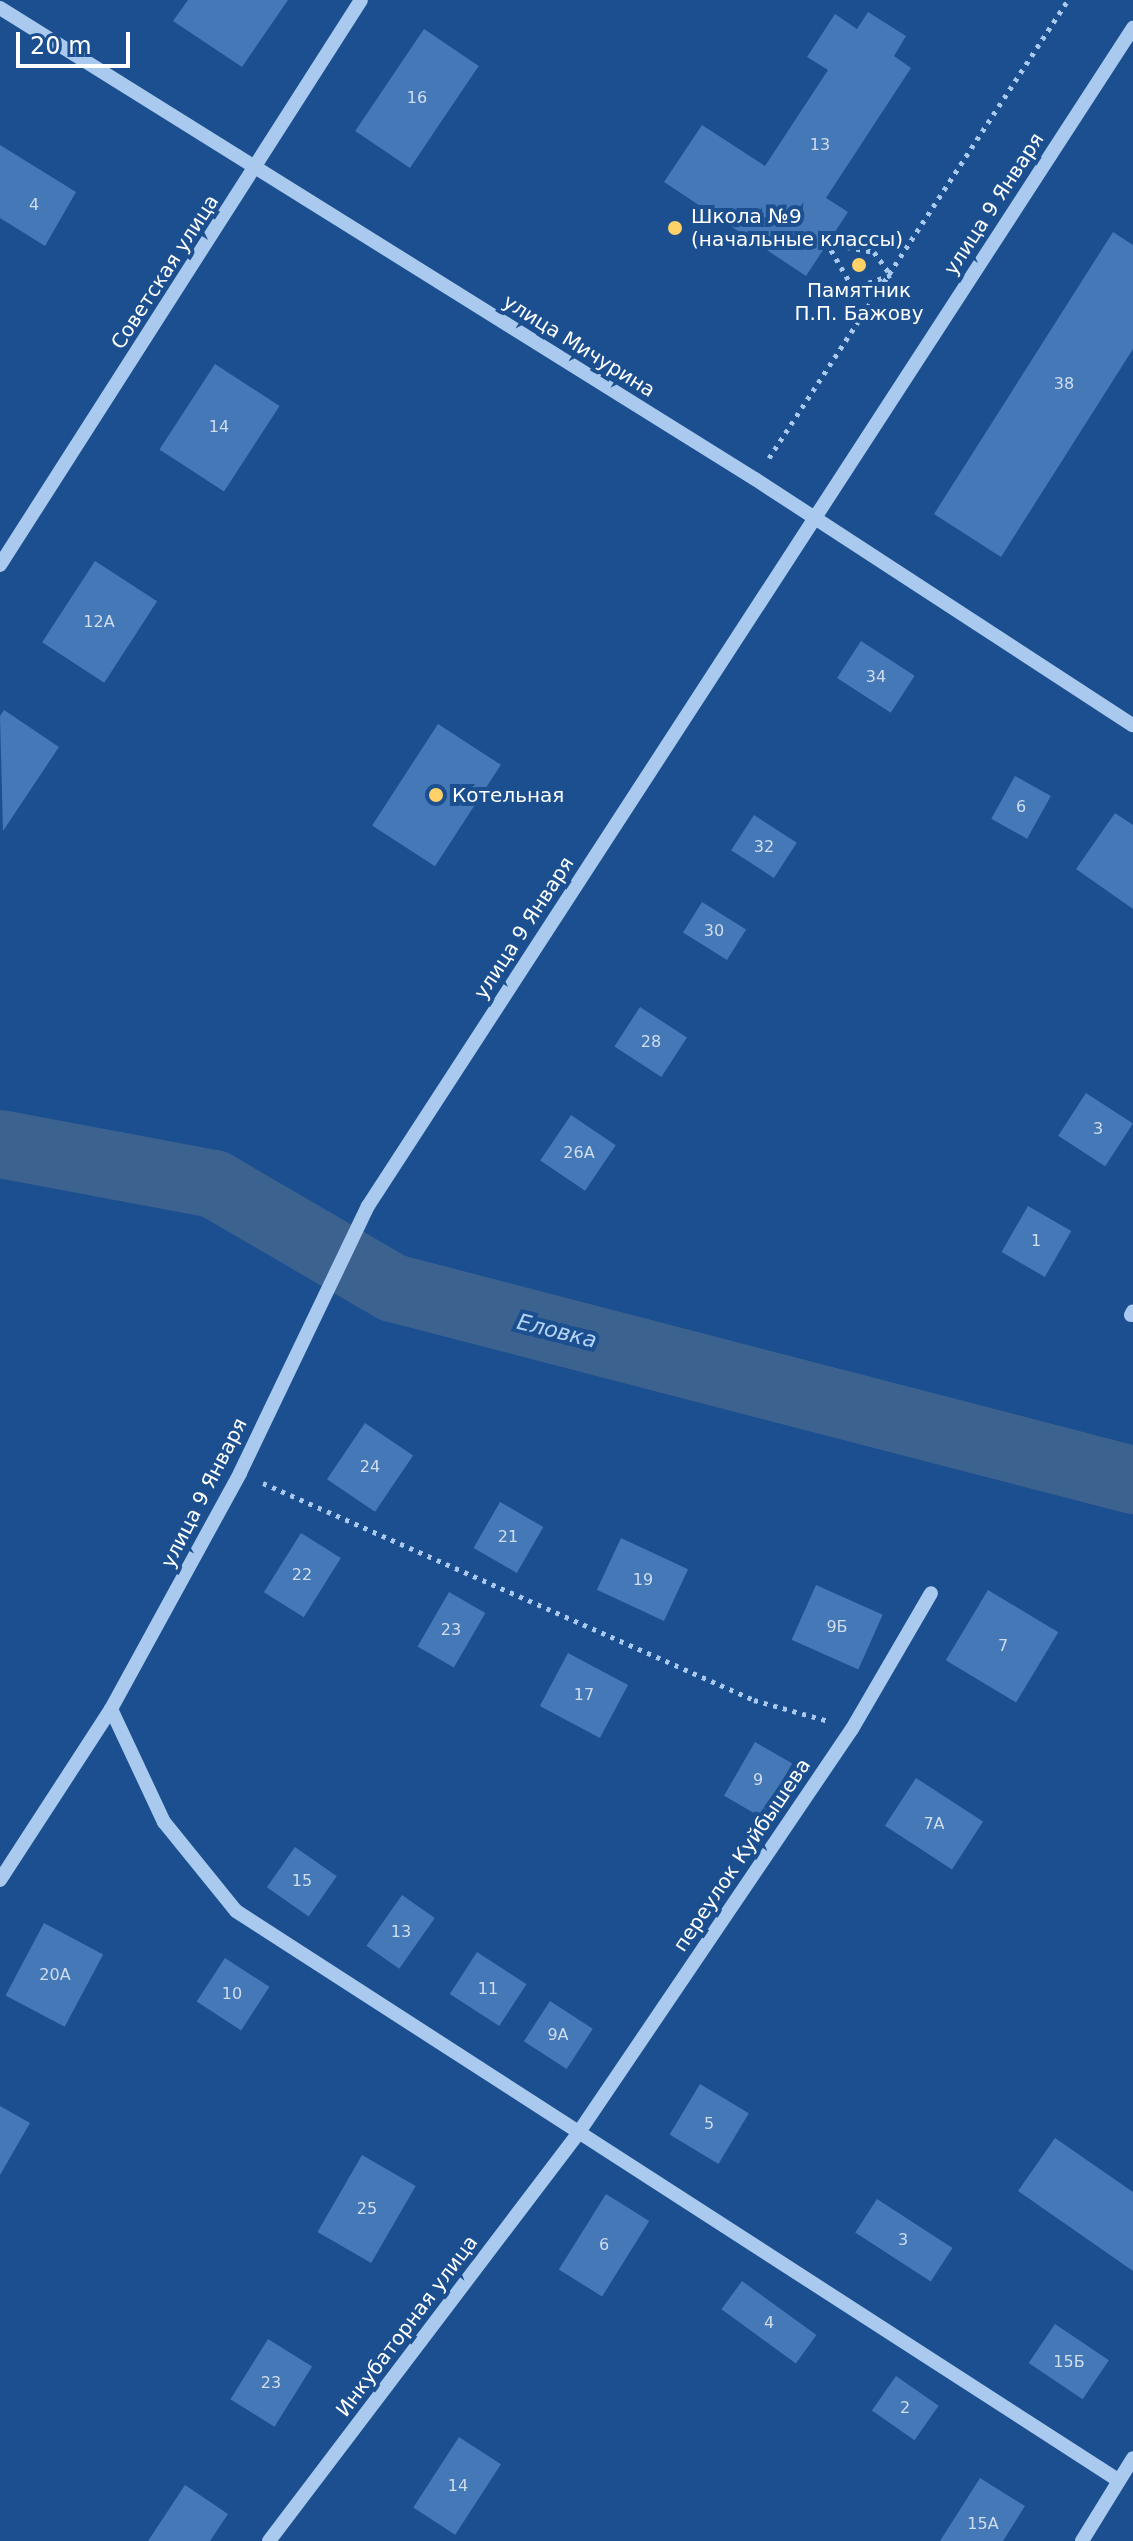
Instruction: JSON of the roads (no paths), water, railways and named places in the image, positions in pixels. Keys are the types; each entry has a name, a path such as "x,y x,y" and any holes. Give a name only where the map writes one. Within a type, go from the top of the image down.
{"street":[{"name":"Советская улица","path":"0,565 361,0"},
{"name":"улица Мичурина","path":"0,8 254,170 755,479 1133,725"},
{"name":"улица 9 Января","path":"0,1880 111,1709 240,1473 305,1330 368,1206 1133,28"},
{"name":"переулок Куйбышева","path":"577,2135 852,1729 931,1593"},
{"path":"111,1709 164,1822 236,1911 577,2135 1118,2480"},
{"name":"Инкубаторная улица","path":"269,2541 577,2135"},
{"path":"1082,2541 1133,2458"}],"waterway":[{"name":"Еловка","path":"0,1144 214,1184 393,1288 1133,1480"}],"place":[{"name":"Школа №9 (начальные классы)","path":"675,228"},
{"name":"Памятник П.П. Бажову","path":"859,265"},
{"name":"Котельная","path":"436,795"}]}
